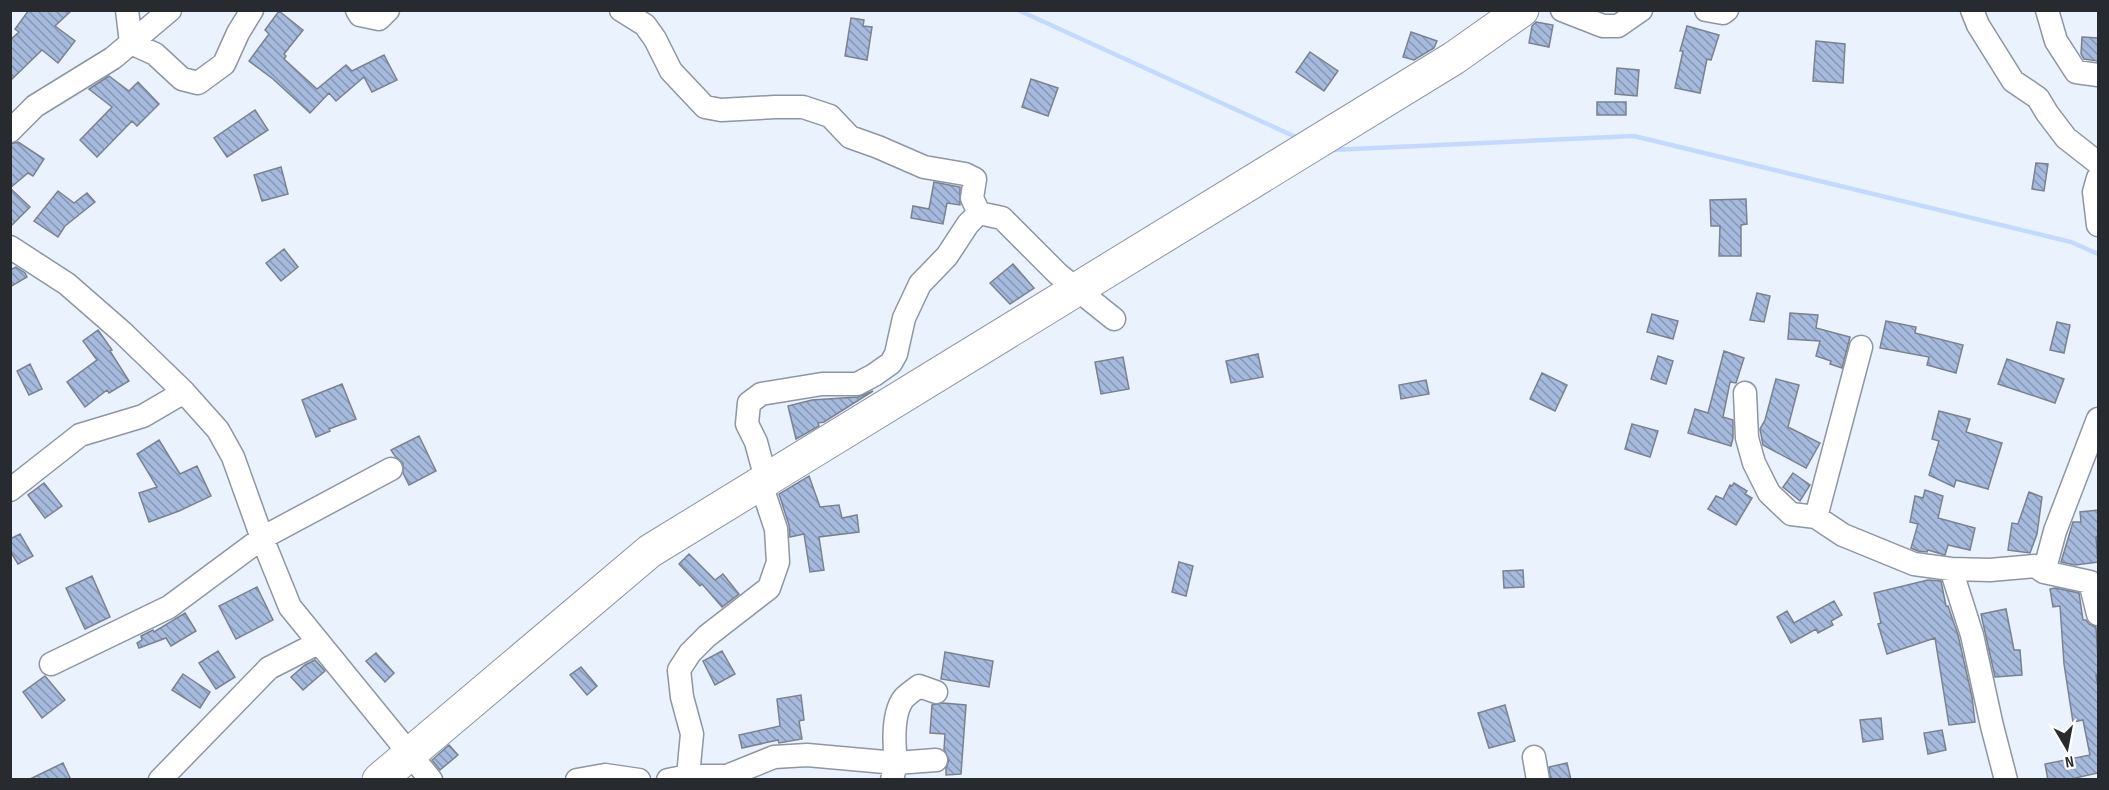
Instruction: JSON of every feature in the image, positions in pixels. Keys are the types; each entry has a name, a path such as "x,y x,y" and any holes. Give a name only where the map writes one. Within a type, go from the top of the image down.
{"highway":[{"path":"379,780 650,551 1454,58 1522,10"}],"street":[{"path":"127,10 131,43"},
{"path":"10,131 35,106 113,58 170,10"},
{"path":"131,43 155,54 182,79 198,83 224,64 238,33 252,10"},
{"path":"357,10 360,15 379,19 388,10"},
{"path":"621,10 645,25 655,39 671,71 705,107 721,111 803,107 830,116 850,137 924,167 965,174 975,179 972,198 979,213"},
{"path":"1562,10 1603,26 1618,26 1641,10"},
{"path":"1706,10 1723,13 1727,10"},
{"path":"1972,10 1978,26 2013,81 2038,98 2066,138 2098,163"},
{"path":"2047,10 2056,41 2076,72 2098,75"},
{"path":"2098,178 2094,192 2098,225"},
{"path":"979,213 1002,218 1058,274 1114,319"},
{"path":"936,760 894,771 807,755 774,757 727,776 678,778 692,734 682,697 679,670 690,653 707,636 769,588 778,562 776,529 765,495 763,468 756,442 747,424 749,403 761,394 822,384 857,384 891,363 896,354 903,318 920,284 946,256 968,224 979,213"},
{"path":"10,248 68,284 122,332 184,392 218,429 233,457 290,607 430,779"},
{"path":"1816,517 1861,347"},
{"path":"10,490 80,435 142,416 184,392"},
{"path":"1745,393 1747,438 1754,463 1768,493 1791,514 1816,517 1844,535 1914,564 1950,569 1990,570 2035,566 2044,572 2095,581 2098,614"},
{"path":"2044,572 2055,531 2098,419"},
{"path":"51,664 169,607 262,538 391,469"},
{"path":"1950,569 1972,634 2006,780"},
{"path":"160,780 269,668 318,643"},
{"path":"894,771 896,718 903,699 919,686 936,692"},
{"path":"577,780 605,775 639,780"}],"building":[{"path":"29,10 72,10 55,26 75,41 58,63 42,50 10,81 10,40 19,32 15,29"},
{"path":"279,11 303,30 284,54 286,56 284,59 317,89 346,65 352,71 384,55 397,80 372,92 364,77 336,101 329,93 310,113 273,79 249,61 269,34 265,30"},
{"path":"851,18 864,20 863,26 872,27 867,60 845,56"},
{"path":"1536,22 1553,25 1549,47 1529,43 1532,26"},
{"path":"1687,26 1719,35 1711,60 1707,59 1700,93 1675,88 1683,51 1680,51"},
{"path":"1411,32 1437,41 1434,48 1414,60 1403,57"},
{"path":"2082,37 2098,38 2098,61 2084,59 2081,54"},
{"path":"1816,41 1845,44 1843,83 1813,81"},
{"path":"1310,52 1338,71 1324,91 1296,72"},
{"path":"1617,68 1639,70 1637,96 1615,94"},
{"path":"109,76 129,91 138,82 159,104 137,126 132,121 97,157 80,140 112,107 89,89"},
{"path":"1031,79 1058,88 1048,116 1022,107"},
{"path":"1597,102 1626,102 1626,115 1597,115"},
{"path":"255,110 268,130 227,157 214,138"},
{"path":"18,142 44,159 33,176 28,173 10,188 10,144"},
{"path":"2036,163 2048,164 2044,191 2032,189"},
{"path":"281,167 288,194 262,201 254,175"},
{"path":"934,182 960,187 960,205 947,203 943,224 911,218 913,206 929,209"},
{"path":"10,188 30,207 10,227"},
{"path":"58,191 74,203 87,193 95,202 65,226 58,237 34,221"},
{"path":"1746,199 1747,224 1741,225 1741,256 1719,256 1720,226 1711,226 1710,200"},
{"path":"284,249 298,267 281,281 266,263"},
{"path":"1013,264 1034,288 1010,304 990,283"},
{"path":"16,267 27,277 10,287 10,270"},
{"path":"1757,293 1770,296 1764,322 1750,320"},
{"path":"1790,313 1818,315 1816,328 1850,337 1842,368 1816,356 1820,341 1788,339"},
{"path":"1652,314 1678,321 1673,339 1647,332"},
{"path":"1886,321 1916,327 1915,333 1963,345 1956,373 1927,365 1929,357 1880,348"},
{"path":"2057,322 2070,325 2064,353 2050,350"},
{"path":"98,330 129,381 109,393 107,390 85,407 67,382 97,360 83,341"},
{"path":"1724,351 1744,358 1736,383 1730,382 1723,417 1733,420 1731,446 1688,433 1695,409 1708,413"},
{"path":"1258,354 1263,377 1231,383 1226,361"},
{"path":"1658,356 1673,361 1666,384 1651,379"},
{"path":"1123,357 1129,389 1101,394 1095,362"},
{"path":"2007,359 2064,379 2055,403 1998,384"},
{"path":"30,364 42,389 29,395 17,371"},
{"path":"1542,373 1567,385 1555,411 1530,399"},
{"path":"1776,379 1799,385 1788,427 1820,443 1806,468 1763,445 1760,429 1765,420"},
{"path":"1426,380 1429,394 1401,399 1399,385"},
{"path":"342,384 356,419 329,429 330,431 316,437 302,400"},
{"path":"873,391 824,422 818,423 819,426 796,439 788,406 812,400 858,397"},
{"path":"1939,411 1970,419 1966,432 2002,443 1988,489 1956,480 1954,487 1929,475 1939,441 1932,439"},
{"path":"1632,424 1658,431 1650,457 1625,449"},
{"path":"419,436 436,471 409,485 403,473 403,463 391,450"},
{"path":"159,440 180,474 197,466 211,496 149,522 139,493 157,487 137,454"},
{"path":"1793,473 1810,485 1800,501 1783,487"},
{"path":"809,476 820,507 839,505 842,518 857,515 859,532 819,537 824,570 810,572 804,534 790,537 789,525 779,494"},
{"path":"44,483 62,506 45,518 28,495"},
{"path":"1734,483 1747,491 1745,494 1752,498 1736,525 1708,509 1716,496 1723,499 1730,485"},
{"path":"1925,490 1943,496 1938,518 1975,528 1970,550 1948,545 1945,555 1911,548 1918,524 1910,522 1915,496 1923,498"},
{"path":"2029,492 2042,497 2037,534 2030,553 2008,550 2012,523 2018,524"},
{"path":"2098,510 2098,536 2096,537 2098,562 2075,565 2061,562 2073,522 2081,522 2080,512"},
{"path":"20,534 33,556 18,564 10,551 10,539"},
{"path":"689,554 715,580 723,574 739,594 722,607 702,584 700,586 679,564"},
{"path":"1179,562 1193,566 1186,596 1172,592"},
{"path":"1523,570 1524,587 1504,588 1503,571"},
{"path":"92,576 110,617 85,629 66,588"},
{"path":"1928,580 1941,581 1946,606 1948,606 1958,635 1972,697 1975,722 1949,725 1935,638 1887,654 1878,624 1881,623 1874,593"},
{"path":"257,587 273,620 236,639 219,606"},
{"path":"2050,589 2079,593 2083,620 2096,627 2098,773 2075,778 2075,780 2048,780 2045,764 2090,755 2083,720 2073,722 2064,664 2060,606 2053,607"},
{"path":"1834,601 1842,615 1831,621 1833,625 1818,633 1816,629 1791,643 1777,617 1787,611 1794,623"},
{"path":"2006,609 2014,650 2020,650 2022,675 1995,677 1981,614"},
{"path":"185,613 196,631 171,646 166,638 139,648 137,643 142,640 141,636 153,630 154,632"},
{"path":"218,651 235,677 216,689 199,663"},
{"path":"722,651 735,674 715,685 703,661"},
{"path":"945,652 993,661 989,687 941,679"},
{"path":"376,653 394,673 385,682 366,661"},
{"path":"315,660 325,671 303,690 291,677"},
{"path":"581,667 597,686 587,695 570,675"},
{"path":"183,674 210,692 200,708 172,690"},
{"path":"45,676 65,700 42,718 23,692"},
{"path":"801,695 804,720 799,721 802,739 779,743 778,740 742,748 739,735 780,726 777,699"},
{"path":"943,703 966,705 961,774 946,775 949,760 944,749 945,734 930,733 932,705"},
{"path":"1505,705 1515,741 1489,748 1478,713"},
{"path":"1881,718 1883,739 1863,742 1860,720"},
{"path":"1942,730 1946,750 1928,754 1924,733"},
{"path":"449,745 458,755 440,770 432,760"},
{"path":"63,763 71,780 28,780"},
{"path":"1567,763 1571,780 1551,780 1549,767"}],"waterway":[{"path":"1018,10 1298,138"},
{"path":"1331,150 1634,136 2071,242 2098,254"}]}
